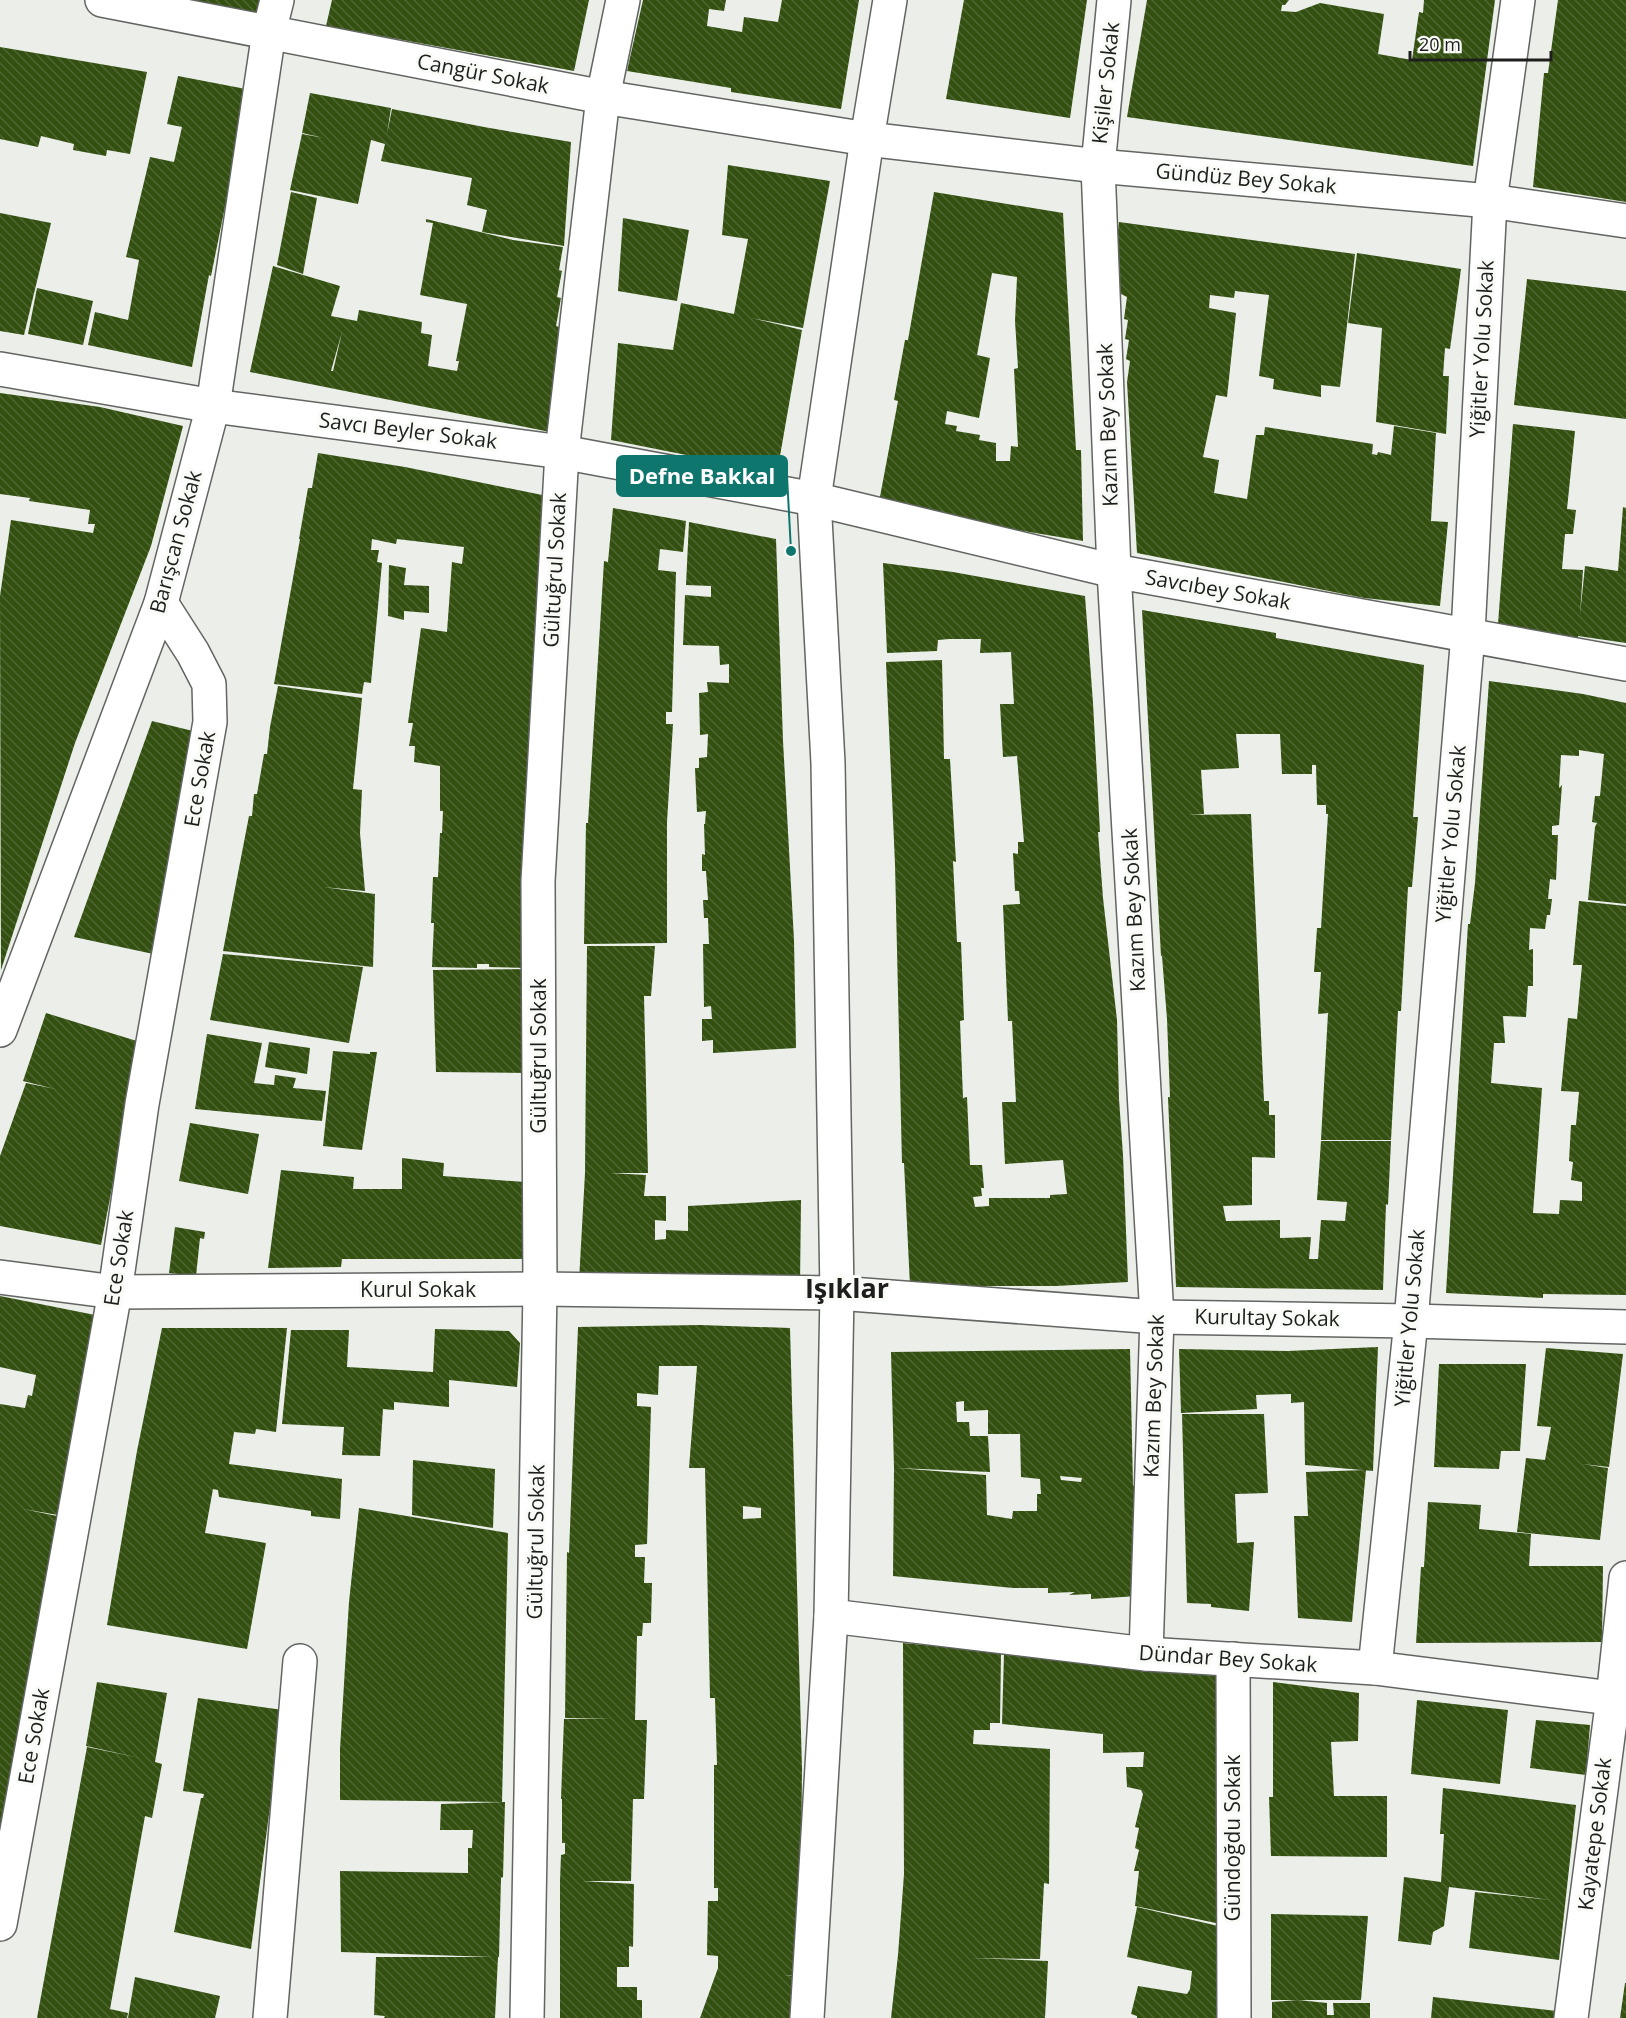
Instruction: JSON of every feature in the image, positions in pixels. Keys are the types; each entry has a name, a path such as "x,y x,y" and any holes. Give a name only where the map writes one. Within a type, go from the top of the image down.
{"street":[{"name":"Cangür Sokak","path":"102,0 603,97 867,139"},
{"name":"Barışcan Sokak","path":"0,1030 161,603 213,406 268,32 278,0"},
{"name":"Gültuğrul Sokak","path":"527,2018 540,1289 538,881 562,452 603,97 623,0"},
{"path":"807,2018 831,1616 837,1293 828,763 814,499 867,139 890,0"},
{"name":"Kişiler Sokak","path":"1098,166 1114,0"},
{"name":"Yiğitler Yolu Sokak","path":"1375,1668 1411,1321 1468,634 1490,201 1518,0"},
{"name":"Gündüz Bey Sokak","path":"867,139 1098,166 1490,201 1626,221"},
{"name":"Kazım Bey Sokak","path":"1098,166 1114,571 1157,1317 1146,1654"},
{"name":"Savcı Beyler Sokak","path":"0,369 213,406 562,452 814,499"},
{"name":"Savcıbey Sokak","path":"814,499 1114,571 1626,664"},
{"name":"Ece Sokak","path":"0,1923 115,1292 142,1104 210,722 209,684 193,653 161,603"},
{"name":"Kurul Sokak","path":"0,1277 115,1292 540,1289 837,1293"},
{"name":"Kurultay Sokak","path":"837,1293 1157,1317 1626,1327"},
{"name":"Kayatepe Sokak","path":"1571,2018 1620,1699 1626,1578"},
{"name":"Dündar Bey Sokak","path":"831,1616 1146,1654 1375,1668 1620,1699"},
{"name":"Gündoğdu Sokak","path":"1233,1659 1234,2018"},
{"path":"270,2018 300,1661"}],"building":[{"path":"173,0 269,0 265,16"},
{"path":"332,0 589,0 574,71 326,26"},
{"path":"643,0 726,0 724,11 709,9 707,26 742,32 744,17 778,22 782,0 859,0 841,109 731,92 731,88 627,71"},
{"path":"964,0 1087,0 1070,118 946,99"},
{"path":"1147,0 1289,0 1282,5 1281,11 1296,12 1320,3 1384,14 1378,54 1412,60 1419,12 1423,13 1424,0 1495,0 1473,166 1127,117"},
{"path":"1558,0 1626,0 1626,202 1533,187 1544,73 1548,73"},
{"path":"0,47 147,72 130,154 107,150 106,156 73,150 74,144 41,136 38,147 0,139"},
{"path":"178,76 251,90 211,276 209,275 192,367 88,345 95,312 128,320 139,260 126,257 150,157 174,162 182,127 167,124"},
{"path":"310,93 391,108 387,134 392,109 571,142 564,246 482,232 487,210 467,205 472,178 381,161 385,144 371,140 358,204 290,190 302,134 324,138 302,133"},
{"path":"728,165 830,181 803,328 751,318 802,330 777,473 611,440 618,343 673,350 681,303 734,314 748,239 722,235"},
{"path":"291,192 317,198 303,274 277,265"},
{"path":"934,192 1063,213 1076,450 1081,450 1083,541 994,526 879,502 898,401 894,400 905,340 908,340","holes":["992,273 1017,277 1015,321 1018,368 1014,369 1018,447 1011,446 1010,461 996,461 996,443 979,440 980,435 956,431 957,426 945,424 947,411 979,418 990,358 977,355"]},
{"path":"0,213 51,223 24,335 0,331"},
{"path":"623,218 689,230 677,301 618,291"},
{"path":"426,219 513,240 563,247 559,270 562,271 557,297 561,298 556,326 562,328 555,433 250,372 273,266 340,286 331,316 357,321 359,310 422,322 421,333 432,335 428,366 457,371 459,361 456,361 467,304 420,295 433,223 426,222","holes":["342,332 333,371 331,371"]},
{"path":"1119,222 1355,254 1340,387 1321,385 1321,397 1273,389 1274,379 1259,376 1269,295 1235,291 1234,298 1210,295 1209,308 1236,313 1227,397 1216,395 1203,457 1219,460 1214,493 1247,499 1256,435 1264,435 1265,427 1373,444 1372,454 1377,455 1378,452 1391,455 1394,426 1436,433 1431,521 1448,522 1440,606 1364,598 1137,553 1127,382 1130,361 1126,359 1129,340 1125,339 1128,320 1124,319 1127,297 1119,293 1115,254"},
{"path":"1357,253 1461,269 1450,349 1445,348 1443,376 1449,376 1446,434 1376,422 1382,328 1348,323"},
{"path":"1527,279 1626,291 1626,419 1514,405"},
{"path":"37,288 93,301 83,345 28,334"},
{"path":"0,393 100,407 183,426 151,546 75,743 1,970 0,596 11,520 93,533 95,524 88,524 90,510 29,501 30,498 0,494"},
{"path":"1513,424 1575,431 1567,509 1576,510 1573,534 1565,534 1562,569 1583,570 1580,615 1585,566 1618,571 1623,507 1626,508 1626,643 1578,636 1578,638 1498,624"},
{"path":"318,453 405,467 552,497 527,968 489,967 489,964 477,964 477,968 432,967 433,877 438,877 443,811 440,811 440,766 414,762 415,746 409,746 413,723 408,723 421,628 447,632 452,562 462,564 464,547 397,539 396,544 372,539 371,550 379,550 377,562 382,563 371,683 364,682 362,694 274,684 308,488 312,488"},
{"path":"613,508 686,521 683,552 660,549 658,570 676,572 672,712 666,712 666,724 673,724 667,822 667,943 584,944 586,823 588,823 604,561 608,562"},
{"path":"689,522 776,539 783,741 794,940 796,1048 713,1053 713,1040 702,1041 702,1019 712,1019 711,1006 704,1007 703,944 709,944 708,918 704,918 703,900 708,900 706,871 702,871 702,854 705,855 706,811 697,812 695,768 699,768 699,758 707,757 708,734 700,735 699,693 708,692 707,682 729,683 729,664 720,665 719,646 683,645 685,595 711,597 711,586 686,585"},
{"path":"883,563 953,572 1085,596 1093,703 1100,832 1098,832 1117,1020 1128,1282 1056,1286 910,1286 904,1163 902,1163 895,864 886,662 942,660 944,759 950,759 956,862 953,861 957,942 961,942 964,1020 960,1021 963,1098 967,1097 970,1165 982,1165 984,1188 981,1188 982,1196 973,1197 975,1207 989,1206 989,1198 1050,1198 1050,1195 1067,1194 1063,1160 1005,1164 1002,1102 1016,1102 1012,1021 1008,1021 1003,905 1020,904 1019,891 1015,891 1013,853 1018,854 1018,842 1024,842 1017,756 1003,757 1000,704 1014,704 1011,652 980,653 981,639 949,639 938,640 937,651 887,653"},
{"path":"389,565 406,568 404,585 429,586 429,613 404,611 404,620 388,616"},
{"path":"1142,610 1276,633 1276,638 1424,665 1413,817 1418,817 1412,887 1408,887 1391,1140 1321,1140 1328,1013 1318,1014 1321,972 1314,972 1317,928 1321,928 1328,814 1326,814 1326,805 1317,805 1316,765 1312,765 1312,774 1282,774 1280,734 1236,734 1239,768 1201,770 1204,814 1188,815 1251,814 1264,1101 1269,1101 1269,1115 1275,1115 1275,1158 1252,1157 1252,1205 1223,1206 1226,1221 1280,1220 1280,1238 1311,1237 1309,1259 1318,1259 1321,1220 1345,1221 1347,1202 1317,1200 1321,1141 1391,1141 1383,1290 1176,1287 1167,1019 1161,956"},
{"path":"1489,681 1583,694 1626,703 1626,904 1588,900 1597,823 1592,822 1595,796 1600,796 1604,754 1579,750 1579,756 1561,755 1559,788 1562,785 1559,825 1552,826 1552,835 1558,835 1556,880 1550,879 1548,899 1552,899 1550,915 1547,915 1545,929 1530,928 1529,950 1533,949 1533,986 1528,986 1526,1017 1503,1016 1505,1043 1494,1043 1491,1083 1542,1088 1533,1213 1559,1214 1560,1200 1582,1201 1582,1182 1571,1180 1573,1162 1569,1161 1571,1125 1576,1125 1579,1092 1561,1091 1568,1018 1577,1019 1582,965 1573,965 1579,901 1626,906 1626,1295 1543,1294 1543,1298 1446,1293 1468,924 1470,924 1475,883"},
{"path":"278,686 362,698 353,789 362,790 360,833 365,891 323,887 375,894 373,967 223,951 249,816 252,816 254,794 257,794 264,754 267,754"},
{"path":"152,721 197,732 158,955 74,937"},
{"path":"587,946 655,946 651,996 644,996 648,1173 610,1173 646,1175 644,1196 666,1196 666,1221 655,1220 655,1240 666,1239 666,1230 688,1231 688,1206 801,1200 800,1285 579,1281 585,1173"},
{"path":"223,954 363,967 349,1043 210,1020"},
{"path":"531,969 530,1073 436,1072 433,970"},
{"path":"46,1013 140,1042 101,1245 0,1226 0,1156 26,1083 55,1089 23,1081"},
{"path":"207,1034 262,1043 254,1083 274,1085 275,1075 296,1078 293,1088 326,1091 322,1121 195,1109"},
{"path":"269,1042 310,1048 307,1074 265,1067"},
{"path":"333,1051 370,1054 370,1052 377,1052 362,1150 323,1146"},
{"path":"190,1123 259,1134 248,1194 179,1181"},
{"path":"402,1158 444,1163 443,1176 525,1182 523,1259 342,1259 341,1267 268,1268 281,1170 354,1177 353,1189 402,1189"},
{"path":"175,1227 205,1232 204,1239 200,1238 196,1276 169,1273"},
{"path":"0,1296 95,1315 58,1515 23,1509 57,1516 0,1851 0,1404 25,1408 28,1395 32,1396 36,1375 0,1367"},
{"path":"700,1325 790,1328 802,1769 800,1976 784,1975 801,1977 790,2018 700,2018 718,1968 718,1956 707,1955 708,1901 718,1901 718,1888 714,1888 714,1765 717,1765 715,1698 710,1698 705,1468 689,1468 697,1366 659,1366 658,1395 637,1393 637,1406 651,1407 647,1544 635,1545 635,1557 645,1557 644,1583 652,1583 651,1623 643,1623 642,1636 637,1636 635,1720 647,1720 644,1799 633,1799 631,1881 582,1881 634,1884 633,1947 629,1946 629,1967 617,1967 617,1987 637,1987 637,2000 642,2000 642,2018 560,2018 560,1881 561,1855 565,1854 565,1843 562,1843 561,1799 564,1719 612,1719 565,1718 567,1552 569,1553 578,1327","holes":["743,1506 761,1508 761,1518 743,1519"]},
{"path":"162,1328 287,1328 276,1432 256,1429 255,1434 234,1432 229,1464 342,1479 340,1519 311,1516 311,1511 219,1497 218,1490 213,1489 205,1533 266,1543 247,1649 107,1625 137,1451"},
{"path":"435,1329 509,1331 520,1343 517,1387 449,1380 449,1407 394,1402 394,1410 383,1409 380,1456 342,1455 344,1427 282,1424 291,1330 349,1330 347,1367 433,1372"},
{"path":"1378,1347 1373,1471 1305,1465 1304,1402 1291,1403 1291,1394 1256,1395 1257,1409 1181,1413 1179,1349 1288,1351"},
{"path":"1546,1348 1623,1354 1609,1467 1582,1464 1608,1468 1600,1540 1517,1532 1526,1458 1545,1460 1551,1427 1537,1426"},
{"path":"1130,1349 1138,1596 1091,1599 1091,1594 1048,1593 1048,1588 1013,1588 893,1576 894,1468 891,1352","holes":["964,1401 964,1411 988,1410 988,1434 1020,1434 1021,1477 1040,1479 1041,1494 1037,1494 1037,1511 1013,1511 1012,1519 987,1515 986,1475 897,1468 990,1472 988,1436 970,1436 969,1422 957,1422 956,1402","1060,1476 1082,1478 1081,1482 1061,1480"]},
{"path":"1439,1364 1526,1364 1520,1451 1501,1451 1499,1469 1434,1467"},
{"path":"1182,1414 1264,1414 1268,1493 1235,1494 1237,1543 1254,1542 1249,1611 1211,1607 1211,1604 1187,1603"},
{"path":"413,1460 495,1469 493,1528 412,1515"},
{"path":"1366,1470 1352,1622 1298,1618 1294,1516 1308,1516 1306,1472"},
{"path":"1428,1502 1481,1505 1479,1529 1531,1534 1529,1566 1603,1566 1602,1642 1416,1643"},
{"path":"359,1508 508,1533 502,1802 340,1800 340,1749 349,1602"},
{"path":"903,1643 1001,1652 1000,1723 990,1723 990,1730 974,1730 973,1744 1050,1749 1049,1884 1044,1883 1040,1959 970,1958 1048,1961 1045,2018 891,2018 904,1874"},
{"path":"1004,1653 1226,1677 1230,1926 1135,1906 1139,1871 1134,1871 1139,1850 1135,1848 1139,1828 1135,1827 1143,1794 1141,1790 1127,1787 1126,1767 1143,1767 1144,1752 1103,1753 1103,1734 1002,1724"},
{"path":"97,1682 167,1693 155,1762 162,1764 152,1818 145,1816 110,2009 128,2013 127,2018 37,2018 87,1747 140,1758 86,1746"},
{"path":"1273,1682 1359,1693 1358,1741 1331,1742 1334,1796 1387,1796 1387,1857 1271,1856 1269,1797 1273,1797"},
{"path":"198,1698 283,1710 251,1949 174,1932 201,1798 204,1794 183,1791"},
{"path":"1417,1700 1508,1710 1500,1784 1411,1774"},
{"path":"1536,1720 1590,1725 1586,1775 1530,1768"},
{"path":"1443,1788 1576,1805 1559,1960 1469,1948 1475,1892 1551,1900 1449,1887 1444,1926 1433,1932 1431,1945 1398,1941 1404,1877 1441,1882 1444,1834 1440,1834"},
{"path":"505,1802 495,2018 384,2018 385,2016 374,2015 376,1957 493,1957 341,1952 340,1871 468,1873 468,1848 472,1848 473,1830 440,1830 441,1804"},
{"path":"1137,1907 1231,1929 1231,2018 1137,2018 1131,2014 1138,1986 1187,1994 1190,1989 1192,1971 1127,1957"},
{"path":"1271,1914 1368,1916 1361,2000 1271,2000"},
{"path":"135,1977 220,1996 215,2018 128,2018"},
{"path":"1625,1983 1626,2018 1620,2018"},
{"path":"1433,1997 1557,2011 1556,2018 1431,2018"},
{"path":"1298,2000 1327,2003 1327,2015 1334,2015 1333,2003 1370,2003 1370,2018 1272,2018 1272,2002"}],"place":[{"name":"Defne Bakkal","path":"791,551"}],"district":[{"name":"Işıklar","path":"847,1289"}]}
